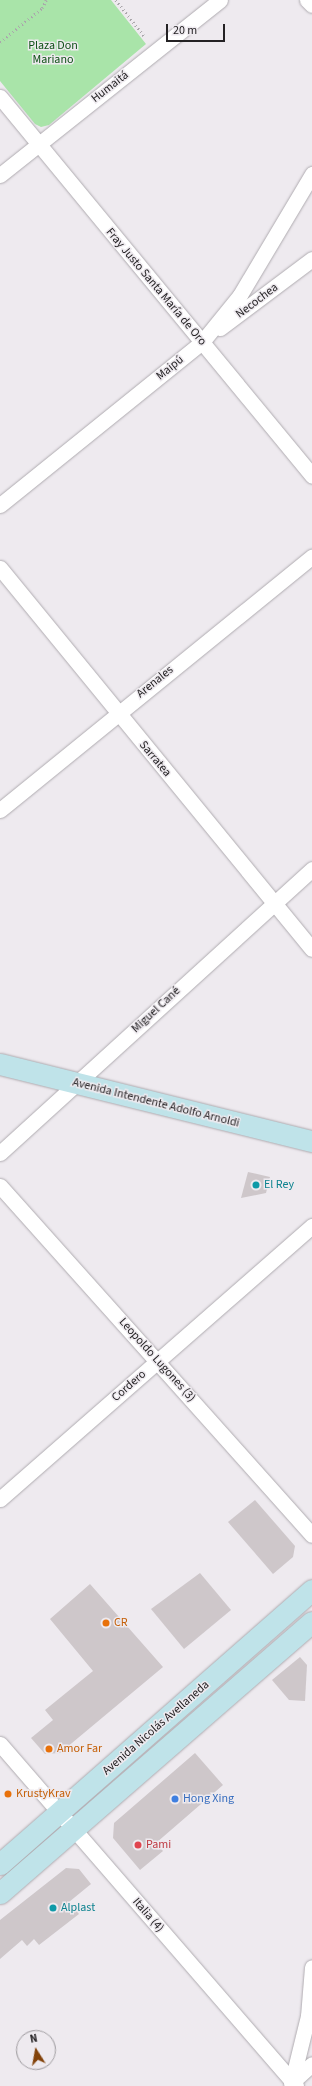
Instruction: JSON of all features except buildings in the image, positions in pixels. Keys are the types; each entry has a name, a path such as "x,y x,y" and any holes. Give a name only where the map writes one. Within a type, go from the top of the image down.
{"main road":[{"name":"Avenida Intendente Adolfo Arnoldi","path":"0,1064 76,1084 312,1141"},
{"name":"Avenida Nicolás Avellaneda","path":"0,1864 60,1813 312,1590"},
{"name":"Avenida Nicolás Avellaneda","path":"0,1893 312,1622"}],"street":[{"name":"Humaitá","path":"0,175 220,0"},
{"path":"307,0 312,5"},
{"name":"Fray Justo Santa María de Oro","path":"0,97 312,476"},
{"name":"Maipú","path":"0,505 202,342 240,295 312,174"},
{"name":"Necochea","path":"202,342 312,259"},
{"name":"Arenales","path":"0,810 117,712 312,556"},
{"name":"Sarratea","path":"0,568 312,949"},
{"name":"Miguel Cané","path":"0,1152 273,902 312,869"},
{"name":"Leopoldo Lugones (3)","path":"0,1186 158,1360 312,1535"},
{"name":"Cordero","path":"0,1499 312,1226"},
{"name":"Italia (4)","path":"0,1744 292,2084"},
{"path":"292,2084 308,2016 312,1967"},
{"path":"292,2084 312,2064"}],"path":[{"path":"0,42 42,8 46,0"},
{"path":"116,0 156,51"}],"green space":[{"name":"Plaza Don Mariano","path":"0,0 111,0 146,44 49,125 41,127 35,124 0,81"}],"place":[{"name":"El Rey","path":"256,1185"},
{"name":"CR","path":"106,1623"},
{"name":"Amor Far","path":"49,1749"},
{"name":"KrustyKrav","path":"8,1794"},
{"name":"Hong Xing","path":"175,1799"},
{"name":"Pami","path":"138,1845"},
{"name":"Alplast","path":"53,1908"}]}
